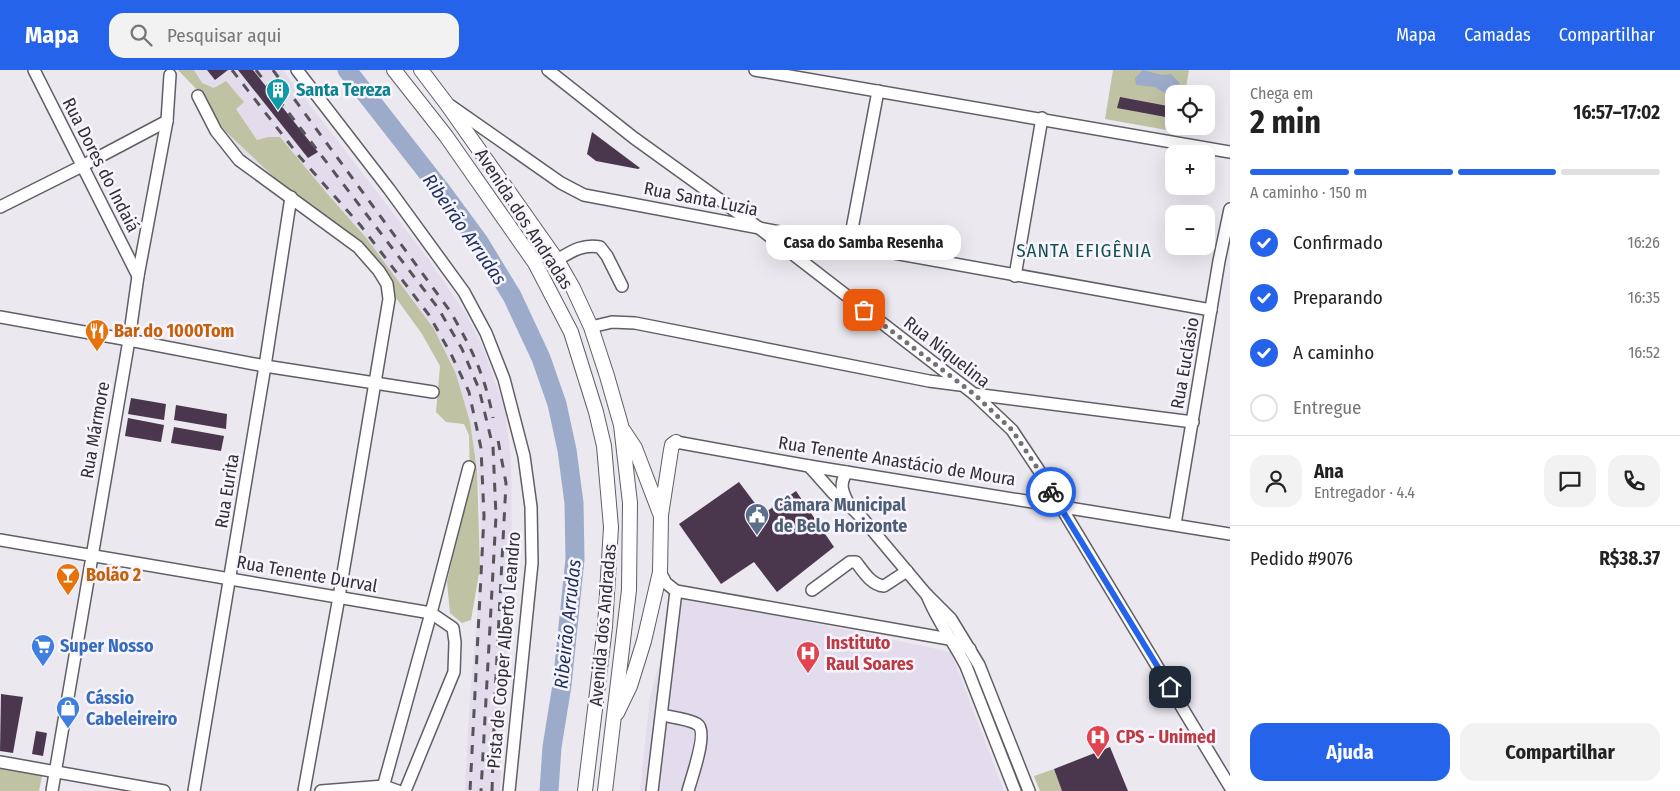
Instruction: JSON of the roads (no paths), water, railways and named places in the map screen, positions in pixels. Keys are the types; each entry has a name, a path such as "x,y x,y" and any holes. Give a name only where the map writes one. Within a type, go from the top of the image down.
{"main road":[{"name":"Avenida dos Andradas","path":"394,70 446,136 535,263 571,332 596,412 604,446 608,490 610,553 605,627 585,791"},
{"name":"Avenida dos Andradas","path":"421,70 557,260 573,288 591,327 620,425 630,503 629,582 605,791"},
{"path":"620,425 635,448 661,516"},
{"path":"612,723 630,686 644,641 660,572 661,516 672,445 676,442"}],"street":[{"name":"Rua Dores do Indaiá","path":"34,70 138,276"},
{"name":"Pista de Cooper Alberto Leandro","path":"297,70 389,189 464,292 486,332 504,379 525,464 532,507 532,563 509,791"},
{"name":"Rua Niquelina","path":"548,70 634,138 759,228 974,394 1012,430 1038,469 1230,786"},
{"path":"755,70 1042,118 1230,152"},
{"name":"Rua Mármore","path":"52,791 129,340 138,276 167,120 170,75"},
{"path":"849,245 878,90"},
{"path":"198,96 216,131 239,160 358,247 379,271 387,284 389,300 340,597 304,791"},
{"name":"Rua Santa Luzia","path":"446,103 561,183 584,195 1016,276 1212,310"},
{"path":"1016,276 1042,118"},
{"path":"0,207 82,166 167,120"},
{"name":"Rua Eurita","path":"194,791 266,366 291,197"},
{"name":"Rua Euclásio","path":"1175,524 1212,310 1225,263 1230,209"},
{"path":"805,263 800,253 799,244 806,238 813,238"},
{"path":"557,260 578,247 600,247 607,256 622,286"},
{"path":"0,318 266,366 433,392"},
{"path":"591,327 612,322 635,323 929,381 962,385"},
{"path":"929,381 934,371 933,363"},
{"path":"974,394 1193,422"},
{"name":"Rua Tenente Anastácio de Moura","path":"676,442 809,466 1230,534"},
{"path":"809,466 834,494 849,505"},
{"path":"383,789 469,467"},
{"path":"847,472 841,486 842,493 849,505 926,594 951,618 971,650 979,665 1027,787 1015,790 966,666 949,639 926,594"},
{"name":"Rua Tenente Durval","path":"0,540 431,613"},
{"path":"812,590 850,562 856,562 872,582 880,586 884,586 907,571"},
{"path":"660,572 666,583 676,592 949,639 971,650"},
{"path":"652,791 676,592"},
{"path":"406,791 454,672 456,650 453,628 431,613"},
{"path":"662,715 697,724 701,730 701,744 688,791"},
{"path":"0,762 164,791"},
{"path":"321,791 383,789 398,791"}],"water":[{"path":"1143,70 1162,75 1171,74 1180,83 1178,85 1165,85 1165,93 1155,87 1136,85 1135,78"}],"waterway":[{"name":"Ribeirão Arrudas","path":"347,70 479,242 512,296 541,358 557,404 567,450 574,503 575,559 562,685 552,747 549,791"}],"railway":[{"path":"232,70 299,156 361,226 429,315 451,354 469,392 481,448 484,516 470,791"},
{"path":"256,70 438,308 462,349 479,389 493,447 496,516 481,791"},
{"path":"273,70 450,311 476,362 486,388 493,418"},
{"path":"492,791 506,483 498,440"}],"place":[{"name":"Santa Tereza","path":"278,111"},
{"name":"Casa do Samba Resenha","path":"864,310"},
{"name":"Bar do 1000Tom","path":"97,352"},
{"name":"Câmara Municipal de Belo Horizonte","path":"757,536"},
{"name":"Bolão 2","path":"68,596"},
{"name":"Super Nosso","path":"43,667"},
{"name":"Instituto Raul Soares","path":"808,674"},
{"name":"Cássio Cabeleireiro","path":"68,729"},
{"name":"CPS - Unimed","path":"1098,758"}],"district":[{"name":"SANTA EFIGÊNIA","path":"1084,250"}]}
